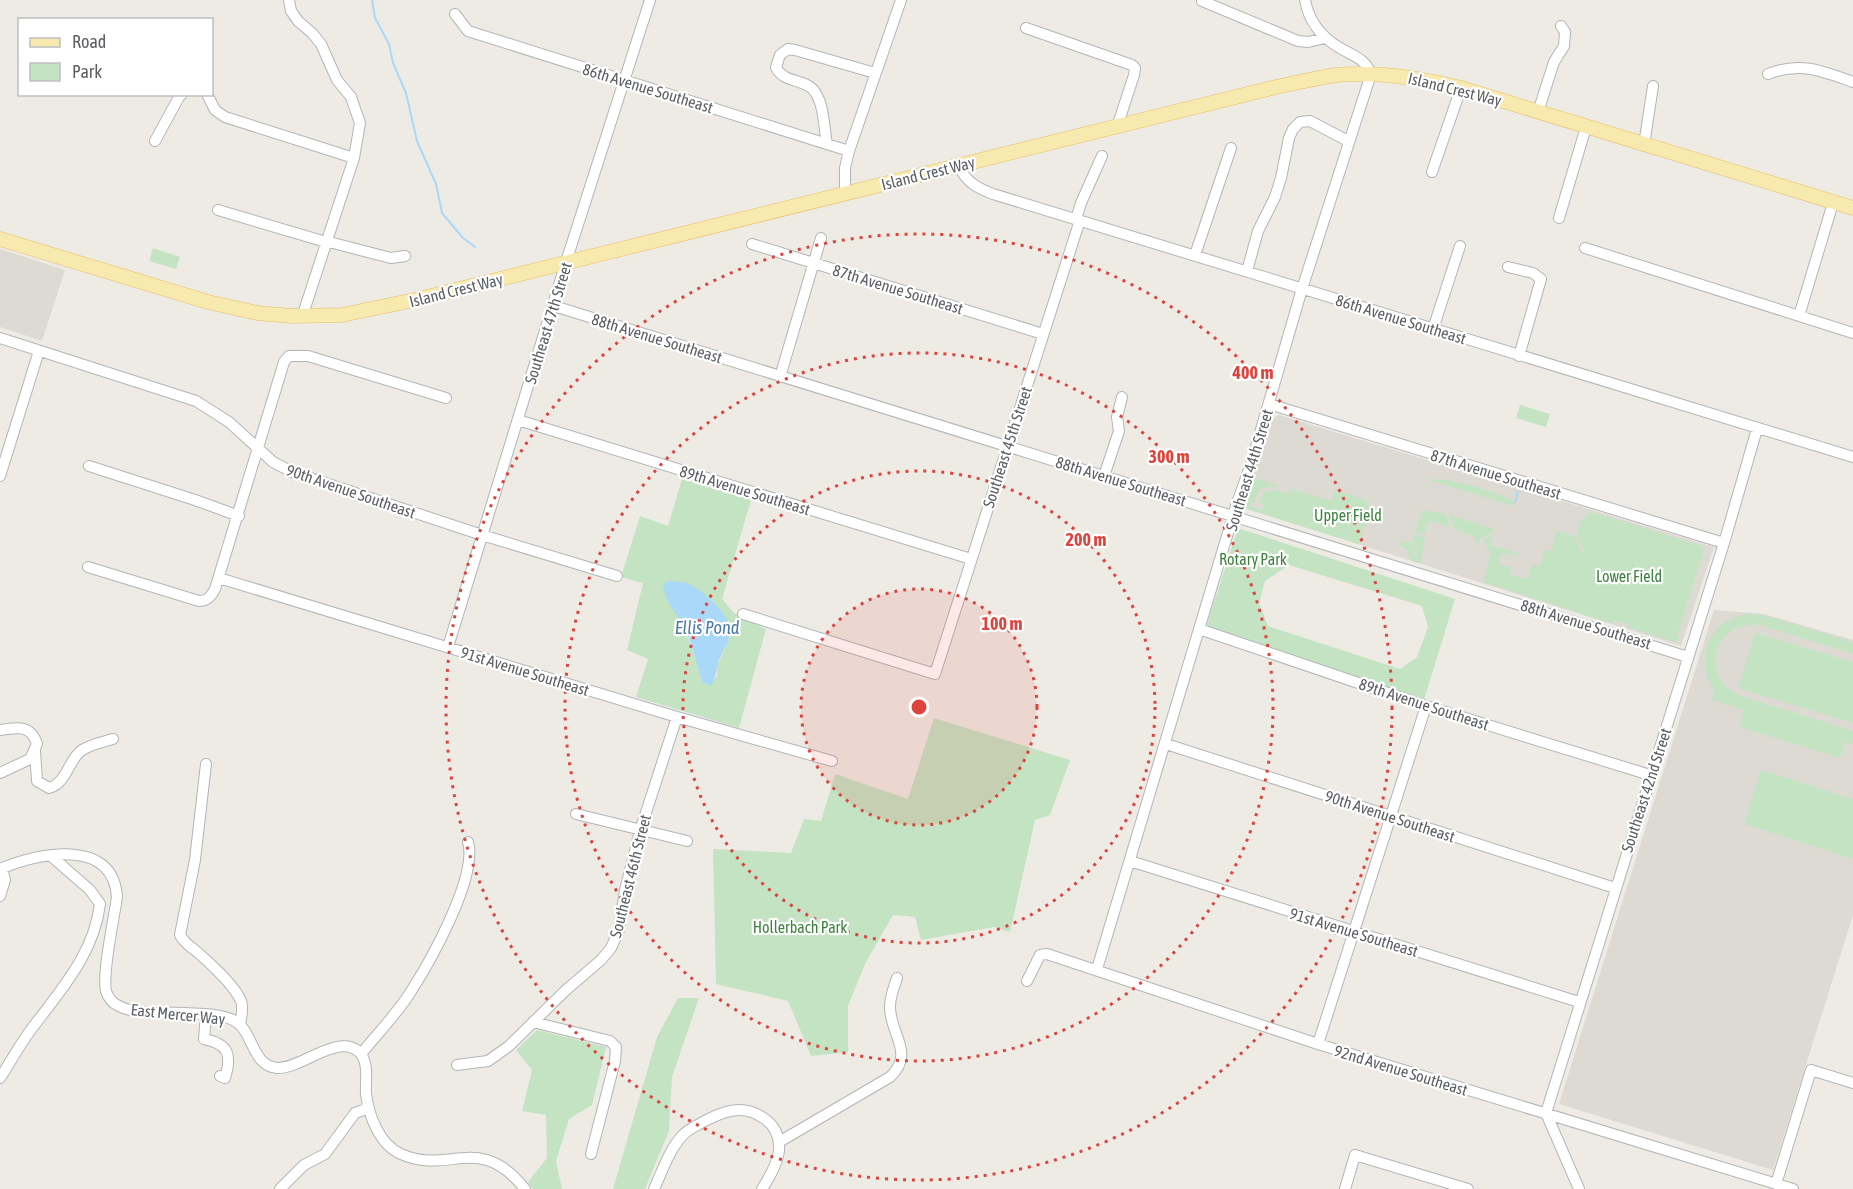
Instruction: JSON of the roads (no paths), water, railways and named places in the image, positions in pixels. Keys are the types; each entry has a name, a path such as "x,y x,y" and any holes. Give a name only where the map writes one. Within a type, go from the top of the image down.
{"main road":[{"name":"Island Crest Way","path":"0,238 220,306 257,313 302,316 342,315 374,310 1306,81 1337,75 1371,74 1423,79 1461,88 1853,208"}],"street":[{"path":"289,0 291,11 298,21 321,44 337,80 351,97 360,123 354,158 302,316"},
{"name":"Southeast 47th Street","path":"448,647 566,262 650,0"},
{"path":"845,194 845,168 849,151 901,0"},
{"path":"1305,0 1311,21 1325,38 1362,60 1368,66 1371,74"},
{"path":"1202,1 1298,41 1308,42 1325,38"},
{"name":"86th Avenue Southeast","path":"455,14 468,31 849,151"},
{"path":"1538,112 1554,62 1564,46 1565,32 1561,26"},
{"path":"1026,28 1135,68 1117,127"},
{"path":"827,144 816,94 809,86 782,76 778,72 776,67 780,55 788,49 795,50 875,73"},
{"path":"1768,74 1783,68 1812,68 1853,82"},
{"name":"Southeast 44th Street","path":"1097,969 1302,289 1371,74"},
{"path":"1644,145 1653,86"},
{"path":"1432,172 1461,88"},
{"path":"155,141 180,96"},
{"path":"208,96 215,110 225,117 354,158"},
{"path":"1247,271 1258,231 1275,197 1293,129 1300,122 1310,121 1348,141"},
{"path":"1559,218 1586,127"},
{"path":"1195,255 1231,148"},
{"name":"Southeast 45th Street","path":"742,614 935,674 1044,334 1081,203 1102,156"},
{"name":"86th Avenue Southeast","path":"959,166 968,182 980,189 1433,330 1853,457"},
{"path":"1800,316 1833,202"},
{"path":"218,210 326,242 391,258 405,256"},
{"path":"780,377 821,238"},
{"name":"87th Avenue Southeast","path":"752,243 1044,334"},
{"path":"1433,330 1460,246"},
{"path":"1585,248 1853,333"},
{"path":"1508,267 1533,273 1542,279 1519,356"},
{"name":"88th Avenue Southeast","path":"554,306 1688,657"},
{"name":"90th Avenue Southeast","path":"0,338 196,401 229,422 273,462 292,472 482,535 617,576"},
{"path":"0,476 5,444 39,351"},
{"path":"88,567 199,601 207,600 219,578 284,362 289,356 308,356 447,398"},
{"path":"1104,476 1119,431 1117,417 1122,397"},
{"name":"87th Avenue Southeast","path":"1269,404 1724,543"},
{"name":"89th Avenue Southeast","path":"518,420 971,559"},
{"name":"Southeast 42nd Street","path":"1546,1113 1724,543 1757,429"},
{"path":"89,466 239,516"},
{"name":"91st Avenue Southeast","path":"219,578 677,717 832,761"},
{"name":"89th Avenue Southeast","path":"1199,629 1426,706 1650,775"},
{"path":"1318,1044 1426,706"},
{"name":"Southeast 46th Street","path":"457,1065 488,1061 509,1046 611,948 619,930 625,890 640,831 677,717"},
{"path":"0,730 26,729 34,734 37,744 30,759 0,773"},
{"path":"35,751 37,781 49,788 60,782 73,759 82,751 96,743 113,739"},
{"name":"90th Avenue Southeast","path":"1166,744 1615,888"},
{"path":"206,764 195,860 180,935 187,945 226,981 239,998 243,1010 240,1025"},
{"path":"576,814 687,841"},
{"path":"468,842 470,849 468,872 441,937 409,994 361,1054 366,1068 366,1092 369,1108 380,1136 398,1153 416,1159 482,1158 501,1166 525,1189"},
{"name":"East Mercer Way","path":"1,868 62,853 82,854 93,858 112,877 117,897 106,987 114,1004 130,1010 206,1014 233,1020 246,1032 258,1057 267,1066 278,1068 294,1065 335,1047 349,1047 361,1054"},
{"path":"0,1078 28,1033 71,979 98,922 100,904 90,890 51,856"},
{"name":"91st Avenue Southeast","path":"1130,861 1580,1002"},
{"path":"0,896 5,880 1,868"},
{"name":"92nd Avenue Southeast","path":"1027,981 1040,955 1047,954 1318,1044 1793,1189"},
{"path":"779,1142 890,1077 897,1070 902,1051 891,1019 890,1004 897,978"},
{"path":"206,1014 204,1039 221,1045 227,1050 228,1068 225,1078 220,1076"},
{"path":"533,1022 610,1041 616,1047 615,1061 591,1154"},
{"path":"1776,1184 1811,1070 1853,1083"},
{"path":"280,1189 304,1165 325,1154 355,1113 369,1108"},
{"path":"654,1189 682,1135 723,1113 741,1109 754,1112 774,1128 779,1142 777,1161 762,1189"},
{"path":"1546,1113 1579,1189"},
{"path":"1562,1149 1564,1132 1572,1124 1578,1123"},
{"path":"1345,1189 1355,1155 1468,1189"}],"water":[{"name":"Ellis Pond","path":"672,581 686,583 700,591 721,611 729,627 730,634 711,686 702,682 687,633 666,597 663,583"}],"waterway":[{"path":"372,0 375,18 389,44 393,63 406,93 417,141 436,184 442,213 463,238 475,247"},
{"path":"1515,502 1518,491"}],"park label":[{"name":"Upper Field","path":"1348,515"},
{"name":"Rotary Park","path":"1253,559"},
{"name":"Lower Field","path":"1629,576"},
{"name":"Hollerbach Park","path":"800,927"}]}
